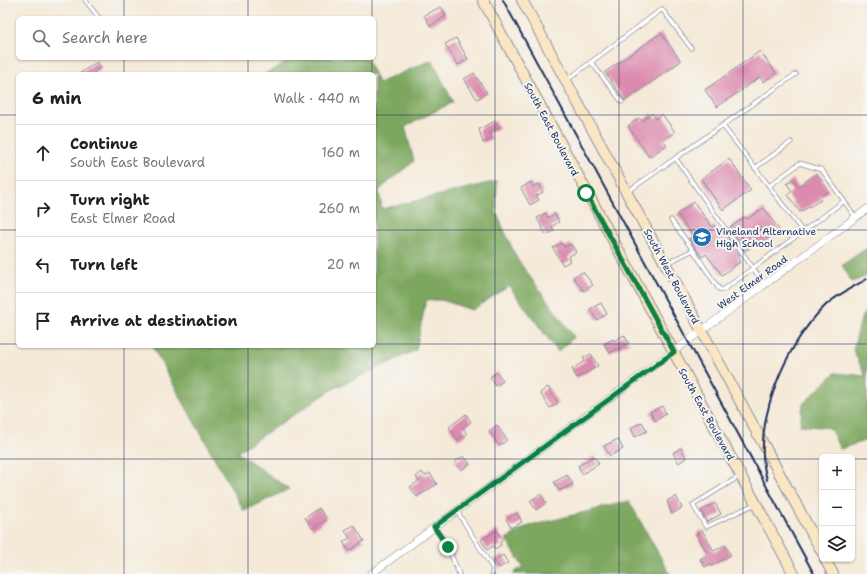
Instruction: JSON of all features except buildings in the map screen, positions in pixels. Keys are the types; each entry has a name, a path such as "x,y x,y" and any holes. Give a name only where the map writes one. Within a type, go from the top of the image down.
{"main road":[{"name":"South East Boulevard","path":"482,0 794,574"},
{"name":"South West Boulevard","path":"522,0 819,546"},
{"path":"827,562 833,574"}],"street":[{"name":"West Elmer Road","path":"371,574 867,209"}],"lane":[{"path":"85,0 97,16"},
{"path":"566,81 662,9 691,48"},
{"path":"591,62 622,102"},
{"path":"626,192 676,159 796,74"},
{"path":"723,126 802,231"},
{"path":"755,168 791,142"},
{"path":"676,159 765,285"},
{"path":"769,186 800,163 822,170 856,218"},
{"path":"671,220 720,289 725,289 844,200"},
{"path":"665,264 693,250"},
{"path":"741,475 693,505 706,527 756,503"},
{"path":"457,511 493,569 492,574"},
{"path":"434,527 448,547 459,574"}],"green space":[{"path":"290,60 368,60 373,72 268,72"},
{"path":"432,60 453,102 405,127 414,161 379,190 382,209 497,181 496,212 517,259 574,337 558,352 509,286 472,310 442,300 426,300 416,350 333,389 237,452 289,489 244,511 153,348 376,348 376,78 378,83"},
{"path":"867,248 867,276 852,282 842,265"},
{"path":"867,309 867,440 840,449 830,428 800,425 803,404 835,373 866,376 853,350 862,316"},
{"path":"629,501 670,574 512,574 523,567 506,539 526,527"}],"railway":[{"path":"503,0 814,574"},
{"path":"767,480 763,458 764,435 768,410 775,386 785,363 797,341 811,321 826,305 841,294 867,279"}],"place":[{"name":"Vineland Alternative High School","path":"702,237"}],"route":[{"path":"448,547 434,527 674,352 586,193"}]}
